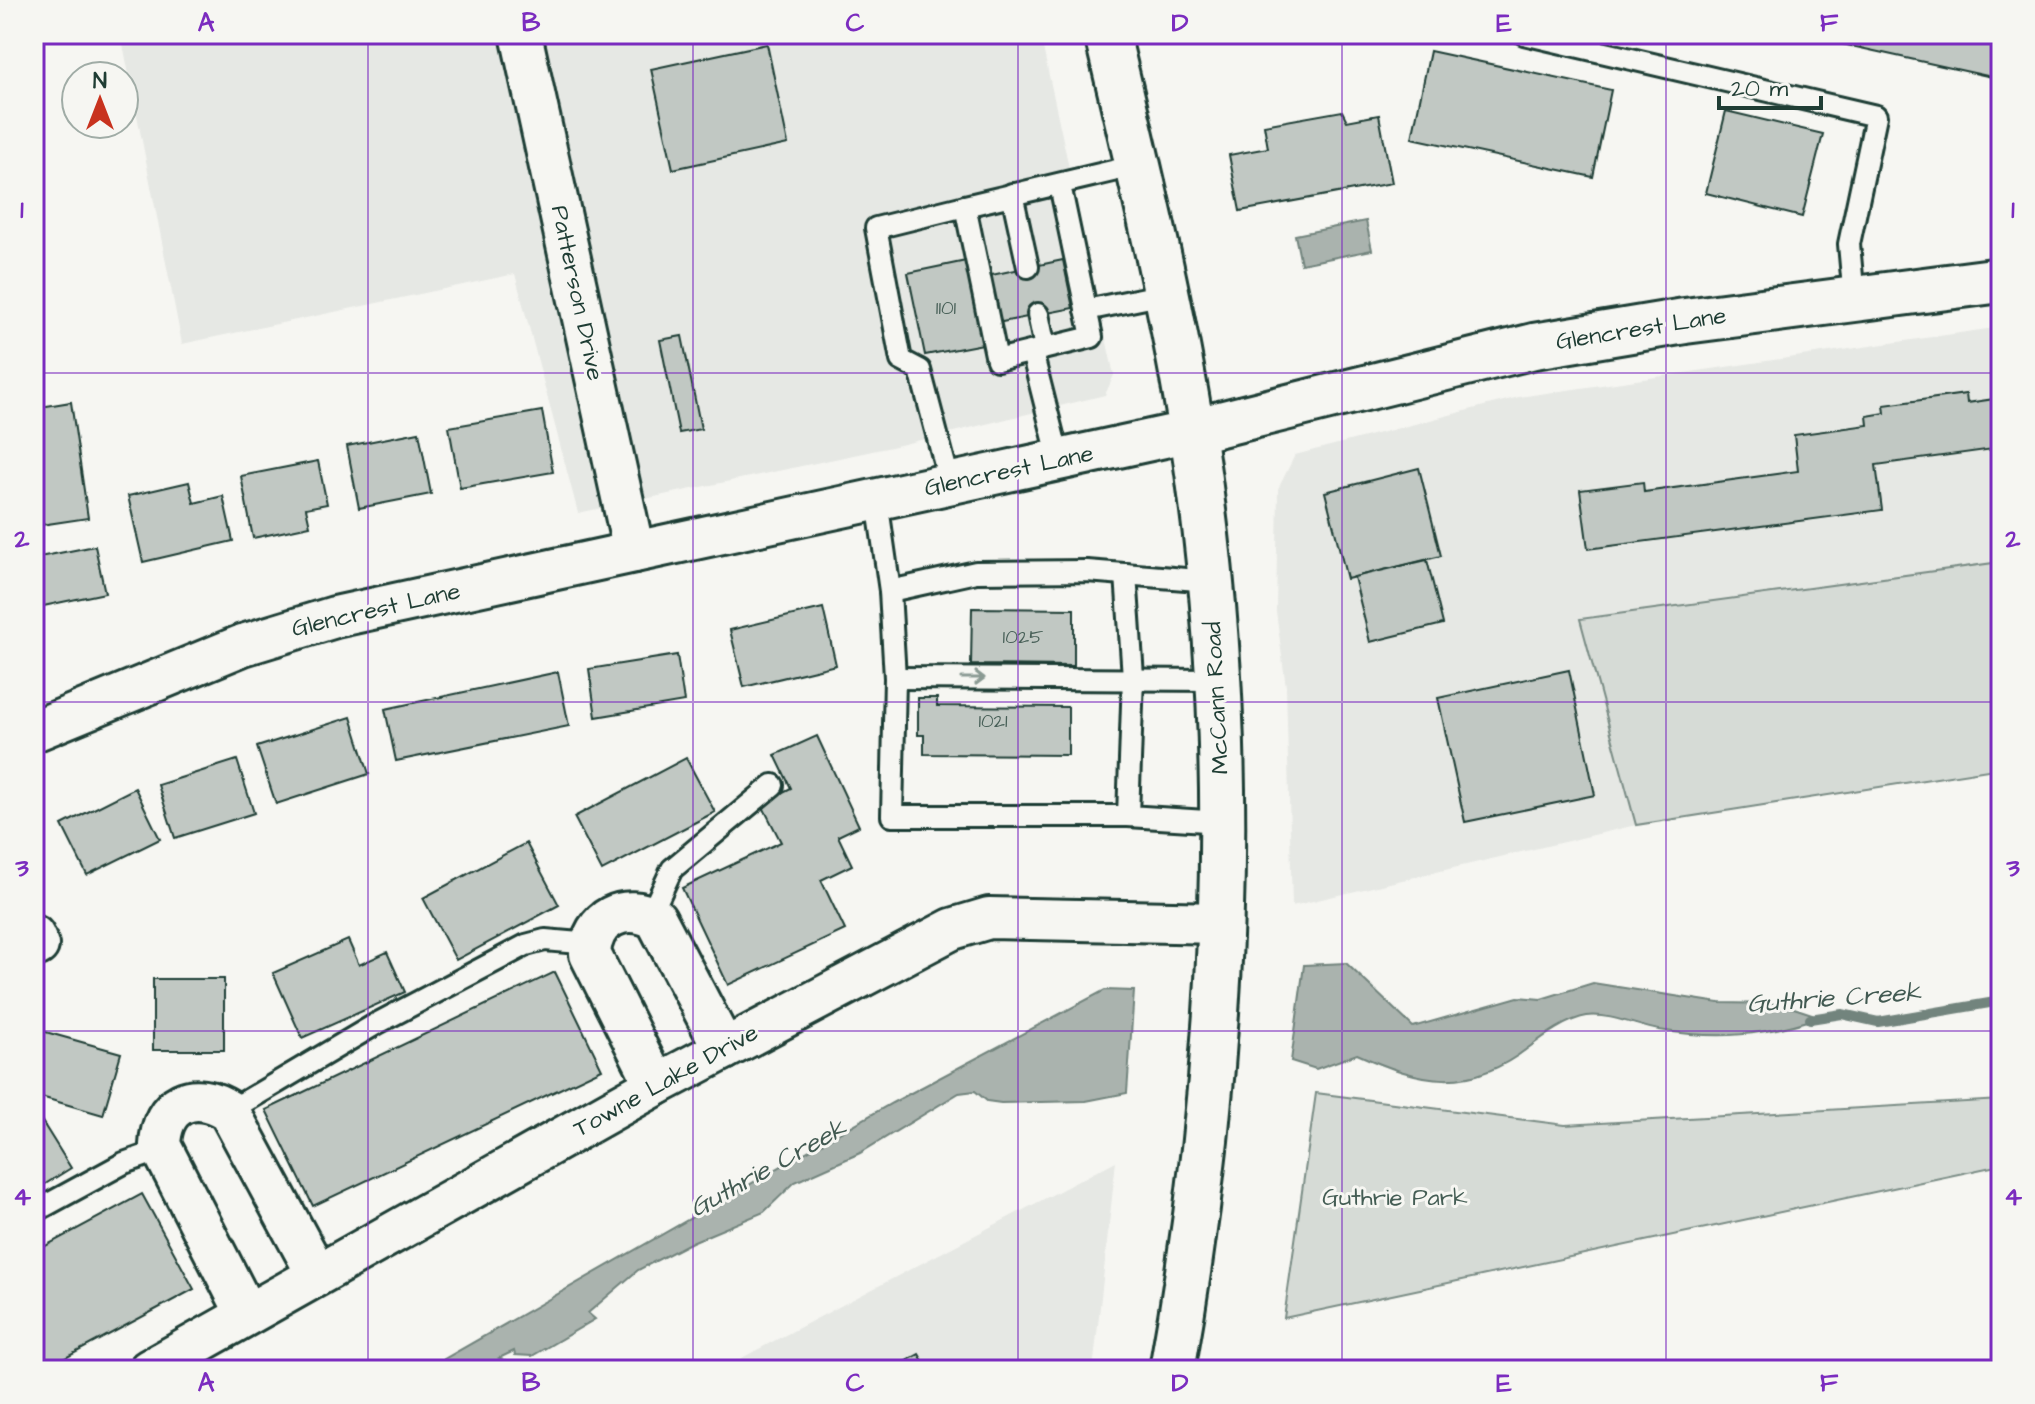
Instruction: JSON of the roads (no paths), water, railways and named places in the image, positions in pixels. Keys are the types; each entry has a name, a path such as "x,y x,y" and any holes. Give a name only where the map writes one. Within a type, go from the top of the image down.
{"main road":[{"name":"McCann Road","path":"1107,34 1138,165 1192,431 1218,680 1222,822 1220,923 1206,1140 1172,1370"},
{"name":"Glencrest Lane","path":"1192,431 1534,346 2001,280"}],"street":[{"name":"Patterson Drive","path":"521,34 634,552"},
{"name":"Glencrest Lane","path":"34,731 243,645 305,625 1192,431"},
{"path":"656,1085 594,968 591,944 599,924 625,910 650,916 665,933 724,1049"},
{"name":"Towne Lake Drive","path":"149,1370 656,1085 952,929 989,918 1220,923"},
{"path":"246,1313 161,1150 161,1131 166,1115 181,1103 198,1099 215,1102 229,1111 317,1274"}],"lane":[{"path":"1524,34 1876,116 1849,244 1854,299"},
{"path":"950,484 920,370 901,360 876,228 1138,165"},
{"path":"965,206 997,360 1092,337 1060,185"},
{"path":"1012,194 1028,267"},
{"path":"1086,310 1165,294"},
{"path":"1038,314 1039,350 1059,459"},
{"path":"877,500 890,591 895,678 892,816 1128,816 1222,822"},
{"path":"890,591 976,572 1087,571 1210,581"},
{"path":"1126,574 1133,677 1128,816"},
{"path":"895,678 1133,677 1218,680"},
{"path":"650,916 672,869 773,785"},
{"path":"229,1111 376,1024 526,945 545,940 591,944"},
{"path":"34,1212 124,1163 161,1150"}],"waterway":[{"name":"Guthrie Creek","path":"1810,1019 1842,1014 1878,1022 2001,1001"}],"park label":[{"name":"Guthrie Park","path":"1395,1198"}]}
